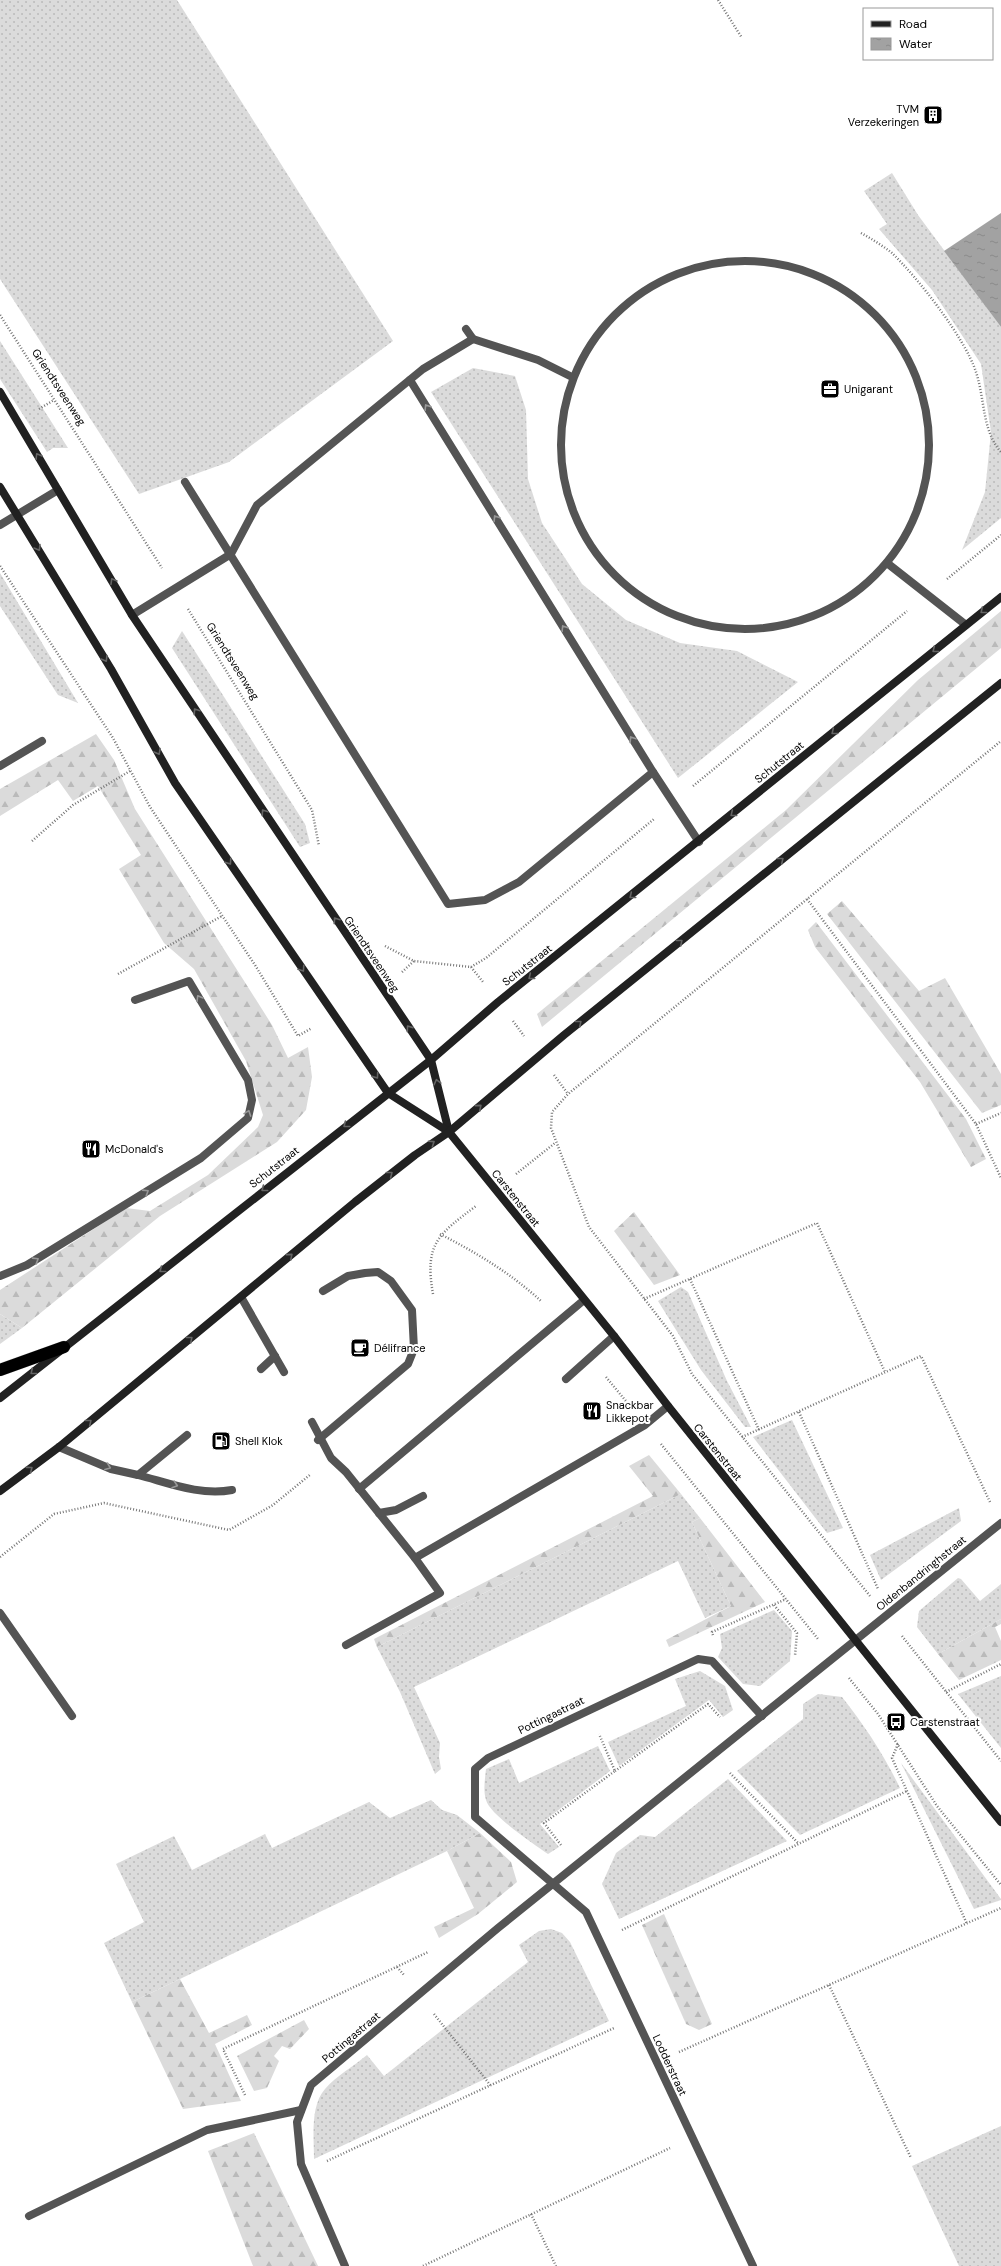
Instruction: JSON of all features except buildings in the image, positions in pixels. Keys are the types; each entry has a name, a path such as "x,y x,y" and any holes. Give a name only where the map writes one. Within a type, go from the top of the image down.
{"highway":[{"path":"0,1370 64,1347"}],"main road":[{"name":"Griendtsveenweg","path":"0,392 132,615 431,1060 449,1132"},
{"path":"0,487 111,669 175,783 388,1093 449,1132"},
{"name":"Schutstraat","path":"0,1398 431,1060 498,1002 699,842 1001,596"},
{"path":"0,1491 59,1447 354,1202 415,1155 449,1132 540,1056 1001,683"},
{"name":"Carstenstraat","path":"449,1132 614,1336 668,1406 1001,1822"}],"street":[{"path":"742,260 796,268 846,290 887,326 915,372 929,425 926,479 912,524 887,563 841,602 784,626 728,629 672,615 624,585 587,542 565,489 560,433 572,377 600,330 640,293 689,269 742,260"},
{"path":"466,329 473,339 538,360 572,377"},
{"path":"132,615 231,554 257,505 423,369 473,339"},
{"path":"410,380 653,772 699,842"},
{"path":"185,482 448,904 485,900 519,882 653,772"},
{"path":"0,525 58,490"},
{"path":"887,563 966,625"},
{"path":"0,766 42,741"},
{"path":"0,1276 27,1265 201,1158 248,1118 252,1100 248,1080 189,981 135,1000"},
{"path":"319,1439 408,1364 414,1349 412,1310 391,1280 378,1272 366,1273 348,1276 323,1291"},
{"path":"241,1297 284,1372"},
{"path":"359,1489 562,1321 584,1300"},
{"path":"566,1380 614,1336"},
{"path":"261,1369 275,1356"},
{"path":"415,1558 645,1425 668,1406"},
{"path":"312,1422 319,1439 331,1458 346,1472 415,1558 440,1593 346,1645"},
{"path":"138,1476 187,1435"},
{"path":"59,1447 110,1469 138,1476 202,1491 217,1493 232,1490"},
{"path":"379,1513 396,1510 423,1496"},
{"name":"Oldenbandringhstraat","path":"855,1640 1001,1523"},
{"path":"0,1613 72,1716"},
{"name":"Pottingastraat","path":"345,2266 301,2164 297,2122 311,2084 418,1995 855,1640"},
{"name":"Pottingastraat","path":"555,1884 474,1817 475,1769 488,1758 698,1659 712,1661"},
{"path":"712,1661 762,1716"},
{"name":"Lodderstraat","path":"555,1884 586,1912 753,2266"},
{"path":"29,2216 206,2130 301,2110"}],"path":[{"path":"718,0 742,38"},
{"path":"861,233 892,253 929,296 968,351 983,397 987,426 992,441 1001,452"},
{"name":"Griendtsveenweg","path":"0,315 176,589 312,810 320,848"},
{"path":"568,1094 471,967 486,958 674,802 1001,535"},
{"path":"1001,741 568,1094 552,1112 551,1128 555,1143 589,1227 673,1336 692,1374 887,1615 1001,1761"},
{"path":"32,841 73,805 130,771"},
{"path":"807,899 976,1124 1001,1178"},
{"path":"118,974 222,916"},
{"name":"Griendtsveenweg","path":"382,944 414,961 471,967"},
{"path":"976,1124 1001,1113"},
{"path":"644,1299 817,1224 885,1372"},
{"path":"440,1234 470,1250 525,1287 562,1321"},
{"path":"690,1279 759,1430"},
{"path":"742,1437 921,1356 991,1504"},
{"path":"589,1358 645,1425 878,1714 937,1806 1001,1885"},
{"path":"800,1412 887,1615"},
{"path":"712,1661 719,1648 712,1632 786,1599"},
{"path":"774,1605 797,1632 794,1660"},
{"path":"946,1692 1001,1664"},
{"path":"578,1866 544,1823 708,1704 737,1737"},
{"path":"588,1710 615,1771"},
{"path":"898,1744 892,1758 967,1924"},
{"path":"714,1756 799,1844"},
{"path":"600,1941 907,1791"},
{"path":"657,2062 1001,1909"},
{"path":"257,2119 223,2049 432,1950"},
{"path":"397,1966 418,1995 491,2086"},
{"path":"829,1985 911,2158"},
{"path":"304,2171 636,2018"},
{"path":"423,2266 692,2138"},
{"path":"532,2214 556,2266"}],"green space":[{"path":"0,0 177,0 393,341 229,462 139,494 0,279"},
{"path":"892,173 918,215 1001,327 1001,518 962,550 985,492 991,432 981,364 932,290 879,229 887,224 864,191"},
{"path":"0,341 68,448 53,448 47,452 0,379"},
{"path":"473,368 515,376 526,410 528,479 542,523 582,584 626,620 680,643 737,651 798,682 678,778 431,392"},
{"path":"0,573 78,703 58,695 0,606"},
{"path":"1001,611 1001,648 542,1027 537,1014 786,810 918,680"},
{"path":"182,631 305,824 310,843 300,847 172,648"},
{"path":"96,734 114,760 135,809 272,1025 288,1058 308,1047 312,1077 306,1110 277,1142 160,1216 22,1328 0,1314 0,1290 126,1208 150,1211 208,1175 258,1127 263,1115 246,1061 194,969 164,943 119,869 141,855 98,786 73,801 58,780 0,816 0,789"},
{"path":"842,901 919,991 945,978 1001,1074 1001,1105 982,1113 827,914"},
{"path":"816,922 966,1119 986,1159 971,1167 920,1082 815,947 808,930"},
{"path":"634,1212 680,1275 654,1285 614,1231"},
{"path":"681,1287 688,1292 727,1381 751,1427 745,1427 701,1370 658,1301"},
{"path":"0,1314 22,1328 0,1344"},
{"path":"792,1420 843,1528 827,1533 753,1437"},
{"path":"649,1455 681,1494 377,1647 374,1639 653,1496 629,1466"},
{"path":"681,1494 700,1518 692,1522 731,1606 705,1618 678,1561 414,1687 440,1743 439,1757 441,1769 435,1774 400,1692 377,1647"},
{"path":"959,1508 961,1521 881,1580 870,1555"},
{"path":"700,1518 765,1602 669,1647 666,1640 731,1606 692,1522"},
{"path":"958,1578 961,1579 980,1601 1001,1584 1001,1619 938,1654 917,1627 919,1611"},
{"path":"774,1610 792,1631 790,1661 760,1686 743,1684 718,1657 722,1648 720,1634"},
{"path":"1001,1619 1001,1624 995,1627 1001,1641 1001,1660 959,1680 938,1654"},
{"path":"700,1671 725,1686 733,1710 723,1717 709,1700 619,1766 608,1742 686,1706 675,1679"},
{"path":"1001,1676 1001,1748 958,1694"},
{"path":"818,1694 842,1697 874,1741 900,1788 800,1835 737,1771 803,1719 803,1704"},
{"path":"598,1746 610,1771 540,1824 559,1847 548,1854 504,1821 489,1806 486,1800 484,1788 486,1769 509,1759 519,1783"},
{"path":"901,1763 1001,1899 1001,1900 974,1909"},
{"path":"728,1779 787,1841 619,1919 602,1884 616,1853 640,1835 655,1837"},
{"path":"431,1800 442,1810 457,1815 480,1833 447,1851 132,2002 104,1943 144,1922 116,1864 174,1836 192,1870 265,1834 272,1848 369,1802 390,1818"},
{"path":"480,1833 511,1862 517,1882 478,1914 439,1938 434,1927 474,1908 447,1851"},
{"path":"664,1914 712,2024 699,2030 686,2024 642,1925"},
{"path":"551,1929 562,1933 570,1942 609,2021 314,2159 315,2113 320,2096 329,2084 367,2055 384,2076 528,1962 519,1945 539,1931"},
{"path":"180,1979 209,2033 247,2015 252,2025 215,2044 241,2101 183,2109 132,2002"},
{"path":"304,2020 309,2029 290,2049 282,2046 274,2056 279,2061 267,2088 254,2091 237,2056"},
{"path":"1001,2126 1001,2266 959,2266 912,2166"},
{"path":"254,2133 318,2266 253,2266 208,2151"}],"water":[{"path":"1001,213 1001,327 944,251"}],"place":[{"name":"TVM Verzekeringen","path":"933,115"},
{"name":"Unigarant","path":"830,389"},
{"name":"McDonald's","path":"91,1149"},
{"name":"Délifrance","path":"360,1348"},
{"name":"Snackbar Likkepot","path":"592,1411"},
{"name":"Shell Klok","path":"221,1441"},
{"name":"Carstenstraat","path":"896,1722"}]}
